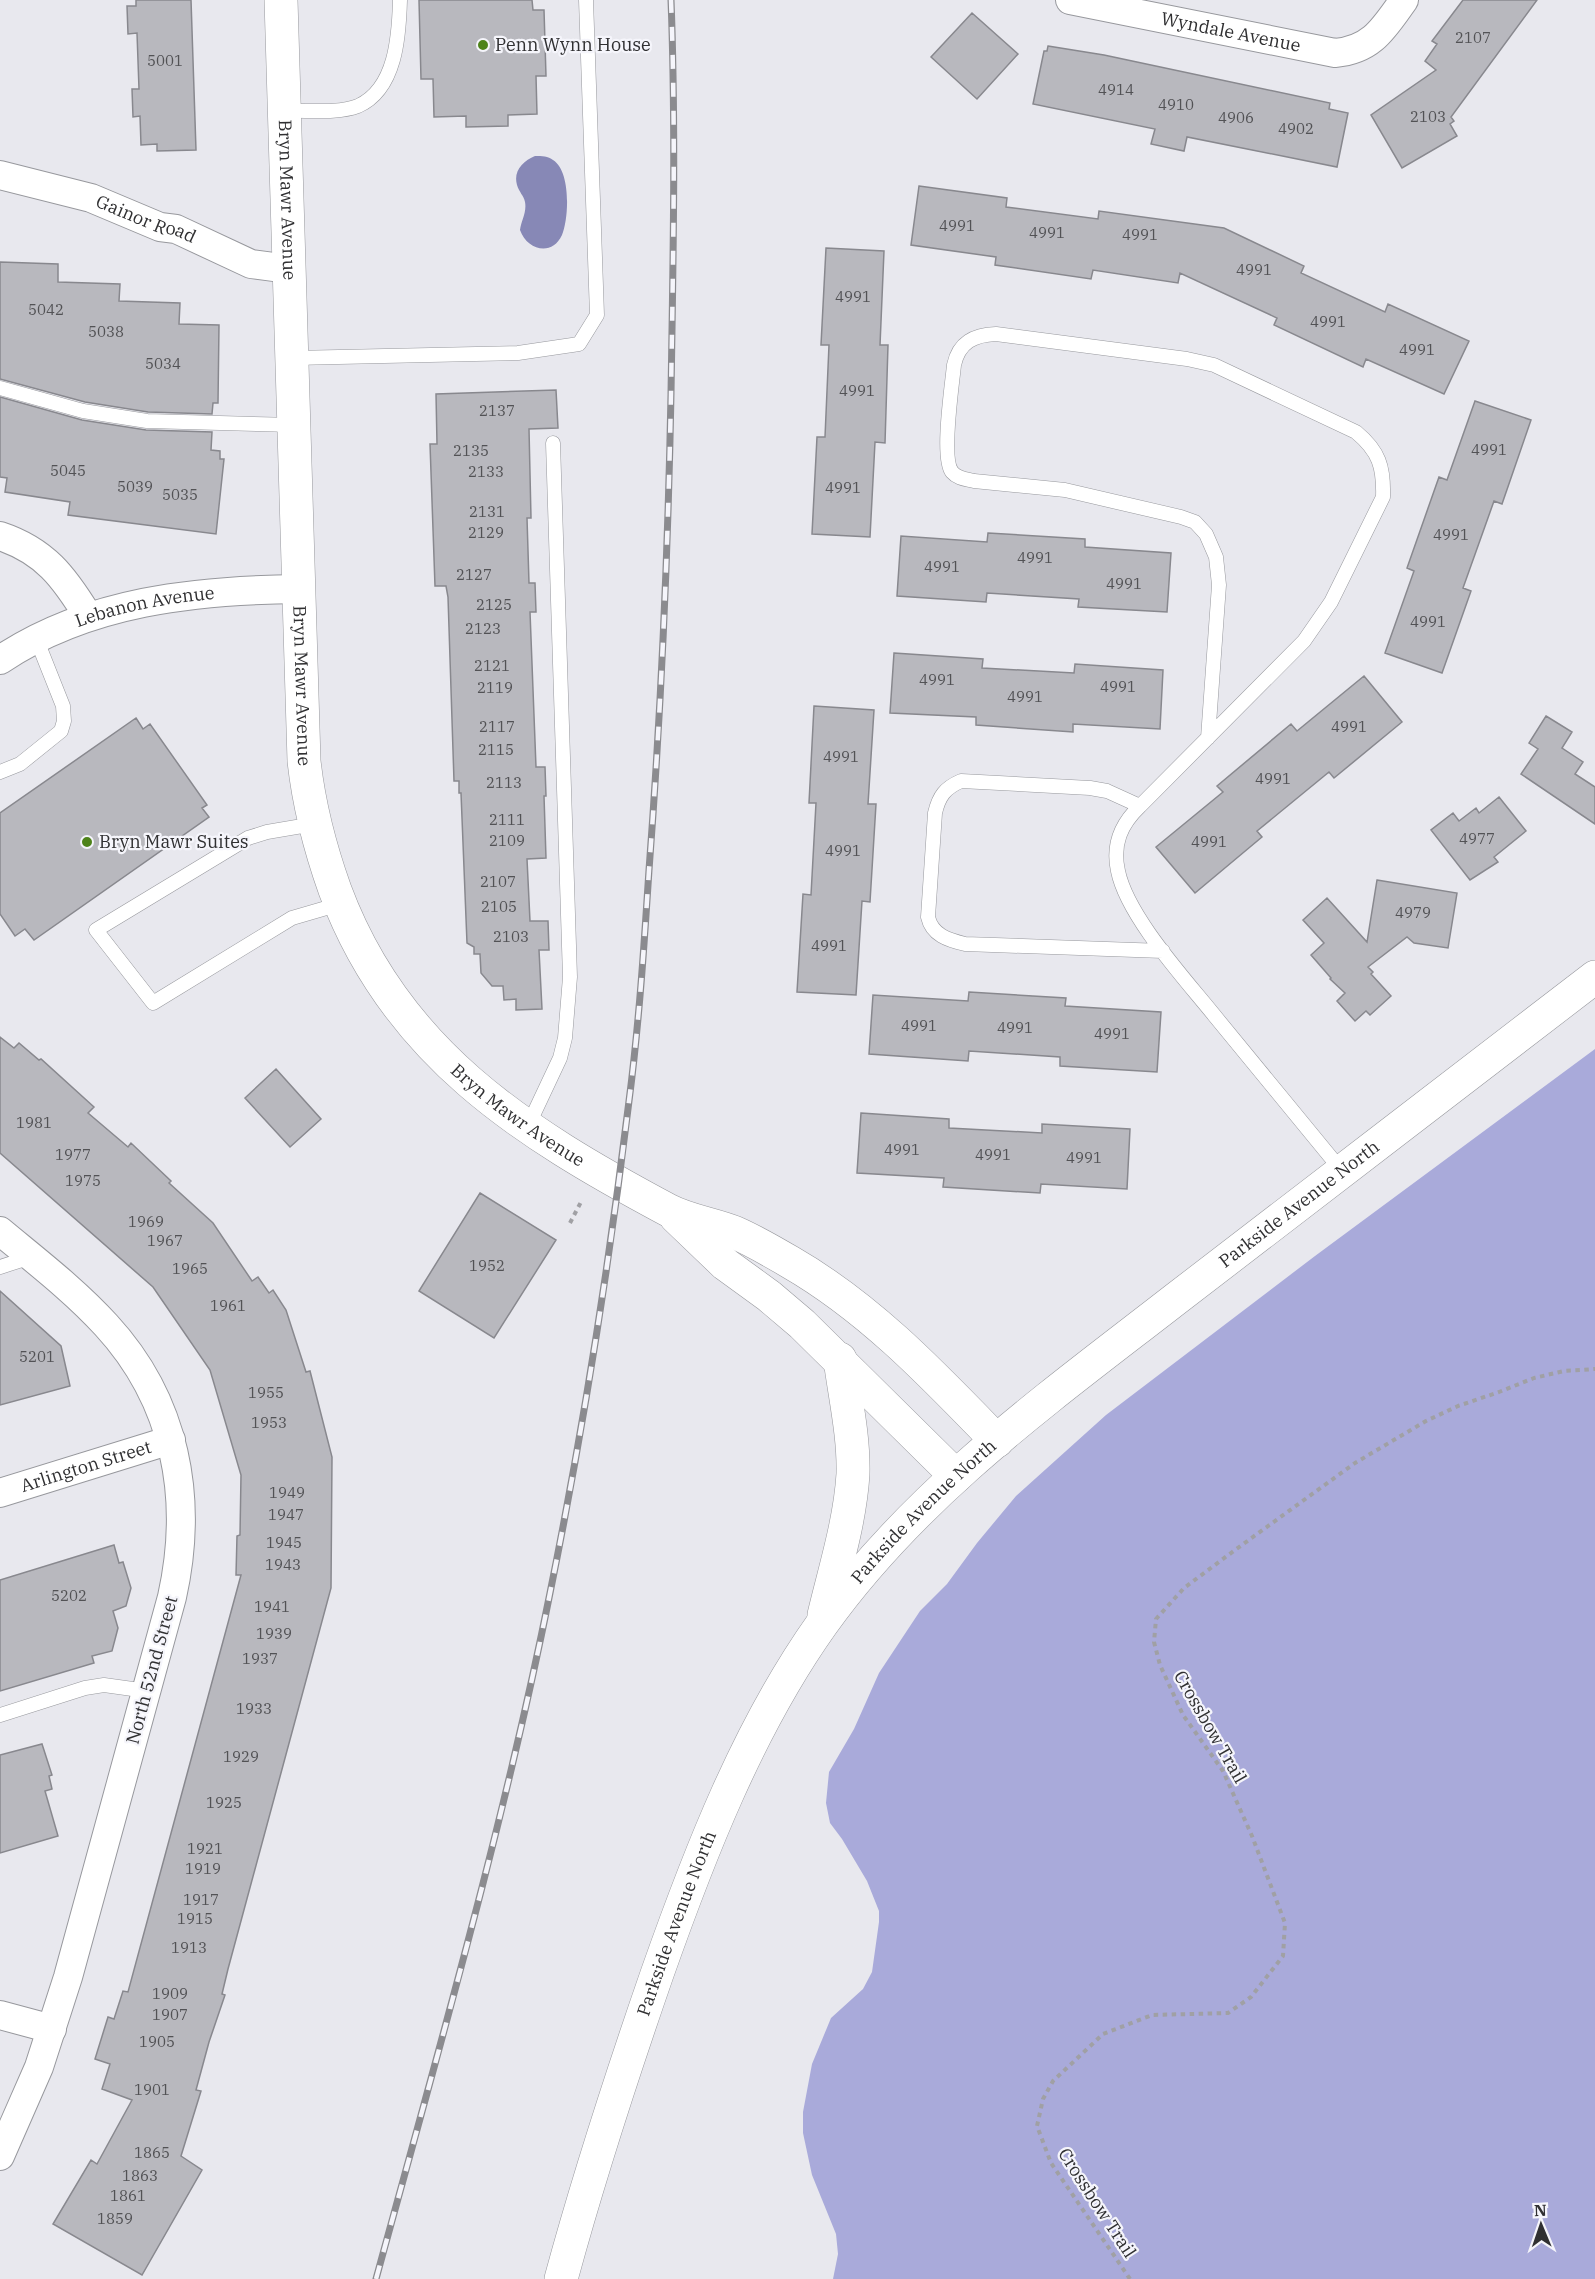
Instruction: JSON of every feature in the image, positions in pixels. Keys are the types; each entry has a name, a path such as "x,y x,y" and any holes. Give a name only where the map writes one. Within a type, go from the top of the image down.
{"street":[{"name":"Bryn Mawr Avenue","path":"281,0 304,761 314,824 326,865 351,929 376,976 416,1030 461,1075 527,1127 671,1212 736,1233 791,1262 838,1293 915,1357 997,1442"},
{"name":"Wyndale Avenue","path":"1070,0 1335,53 1357,50 1378,35 1404,0"},
{"name":"Gainor Road","path":"0,175 91,198 160,227 176,229 251,264 289,269"},
{"path":"0,536 46,559 58,571 88,616"},
{"name":"Lebanon Avenue","path":"0,660 36,638 62,626 88,616 134,604 186,595 245,590 299,589"},
{"name":"Parkside Avenue North","path":"561,2279 638,2030 682,1903 721,1809 774,1702 822,1625 875,1557 932,1497 1084,1370 1595,977"},
{"path":"1494,1055 1595,999"},
{"name":"Bryn Mawr Avenue","path":"671,1212 725,1264 778,1303 840,1359 956,1476"},
{"name":"North 52nd Street","path":"0,1231 87,1306 125,1347 154,1396 171,1440 182,1501 181,1548 172,1597 147,1691 52,2030 20,2114 0,2156"},
{"path":"822,1625 843,1538 853,1473 852,1448 840,1359"},
{"name":"Arlington Street","path":"0,1492 171,1440"},
{"path":"0,2015 52,2030"}],"lane":[{"path":"284,111 341,109 357,106 370,98 381,87 389,73 400,0"},
{"path":"293,358 518,353 579,344 597,315 586,0"},
{"path":"1208,738 1219,585 1212,543 1195,522 1181,517 1065,490 974,481 960,478 952,472 947,448 954,365 956,356 970,338 982,334 996,334 1187,359 1214,365 1356,432 1370,444 1379,458 1384,478 1383,497 1331,602 1304,641 1208,738 1126,819 1119,836 1116,853 1118,871 1134,910 1164,951 1342,1172"},
{"path":"0,388 83,411 147,422 294,425"},
{"path":"527,1127 560,1058 565,1038 570,977 554,443"},
{"path":"0,772 20,764 61,731 64,721 63,706 36,638"},
{"path":"1140,806 1107,790 1067,785 961,781 950,786 938,801 935,813 928,917 930,926 940,935 965,944 1164,951"},
{"path":"314,824 267,832 248,838 96,930 153,1003 292,918 340,904"},
{"path":"0,1267 31,1257"},
{"path":"0,1715 85,1688 104,1685 147,1691"}],"path":[{"name":"Crossbow Trail","path":"1130,2279 1051,2163 1037,2126 1043,2099 1053,2081 1103,2034 1152,2014 1228,2013 1251,1996 1283,1956 1286,1923 1252,1836 1223,1771 1183,1715 1160,1665 1154,1642 1156,1619 1184,1588 1235,1550 1355,1463 1426,1421 1458,1406 1534,1377 1564,1371 1595,1369"}],"shaded area":[{"path":"535,156 553,160 559,166 566,184 567,207 562,235 558,242 546,248 534,246 528,242 520,230 525,206 517,185 516,175 523,164"},
{"path":"1595,1049 1595,2279 833,2279 838,2254 836,2234 812,2175 803,2133 803,2112 812,2064 831,2018 863,1989 872,1972 879,1911 867,1881 830,1823 826,1803 829,1772 854,1729 879,1673 920,1611 947,1584 1016,1496 1106,1415 1315,1256"}],"building":[{"path":"136,0 191,0 196,150 157,151 157,144 141,145 140,116 133,117 132,89 139,89 137,33 128,34 127,6 136,6"},
{"name":"Penn Wynn House","path":"419,0 532,0 533,10 544,10 546,76 536,76 537,114 508,115 508,126 466,127 466,116 434,117 433,79 421,79"},
{"path":"1463,0 1537,0 1451,117 1454,121 1450,124 1457,136 1402,168 1371,115 1436,70 1425,61 1437,44 1432,41"},
{"path":"972,13 1018,54 977,99 931,57"},
{"path":"1048,46 1104,55 1330,103 1329,109 1348,113 1337,167 1187,137 1184,151 1151,144 1155,129 1033,104 1044,51 1047,51"},
{"path":"919,186 1007,198 1006,207 1098,219 1099,211 1224,228 1304,266 1301,273 1385,312 1388,304 1469,341 1444,394 1366,359 1363,367 1274,325 1277,318 1180,273 1178,283 1093,270 1091,279 995,265 996,257 911,245"},
{"path":"826,248 884,251 880,345 888,345 885,443 875,442 870,537 812,534 817,437 825,437 829,345 821,345"},
{"path":"0,262 58,264 58,282 120,284 119,301 180,303 179,324 219,325 218,403 213,403 212,414 148,412 85,402 0,379"},
{"path":"556,390 558,428 529,429 531,518 527,518 529,583 535,583 536,612 530,612 536,767 545,767 546,796 544,796 546,858 527,859 530,921 548,921 549,950 539,950 542,1009 516,1010 516,999 504,1000 503,986 492,986 481,973 480,954 474,954 474,947 467,943 461,793 459,793 459,781 454,781 448,597 446,586 435,586 430,444 437,444 436,394"},
{"path":"0,397 82,420 146,430 212,432 211,450 220,451 220,459 224,459 216,534 68,515 70,502 5,492 7,478 0,477"},
{"path":"1475,401 1531,420 1502,504 1494,501 1463,588 1471,591 1442,673 1385,653 1414,571 1407,568 1439,477 1447,480"},
{"path":"988,533 1085,539 1085,547 1171,553 1167,612 1078,607 1079,599 987,593 986,602 897,596 901,536 987,542"},
{"path":"894,653 983,659 982,668 1074,673 1075,664 1163,670 1160,729 1073,724 1073,732 976,725 976,717 890,713"},
{"path":"1364,676 1402,722 1334,778 1329,772 1257,831 1262,837 1195,893 1156,847 1223,792 1217,786 1291,724 1297,731"},
{"path":"814,706 874,710 868,804 876,804 870,902 862,901 856,995 797,992 803,894 811,895 816,803 809,803"},
{"path":"1546,716 1572,732 1562,748 1583,762 1575,774 1595,787 1595,824 1521,774 1538,749 1529,743"},
{"name":"Bryn Mawr Suites","path":"136,718 143,729 150,724 207,805 202,808 209,817 34,940 25,929 15,936 0,914 0,813"},
{"path":"1499,797 1526,831 1494,857 1498,862 1470,880 1431,830 1453,813 1459,821 1476,808 1479,813"},
{"path":"1377,880 1457,893 1448,948 1414,943 1407,937 1368,967 1373,972 1371,974 1391,996 1370,1015 1366,1011 1355,1021 1337,1001 1345,993 1330,979 1311,955 1324,943 1303,920 1327,898 1367,942"},
{"path":"969,992 1066,998 1065,1006 1161,1012 1157,1072 1060,1066 1060,1057 969,1051 968,1061 869,1054 873,995 968,1001"},
{"path":"0,1037 14,1048 19,1043 39,1060 41,1059 94,1107 88,1113 128,1147 131,1143 171,1181 169,1183 213,1223 252,1281 258,1277 269,1293 273,1290 286,1310 306,1372 310,1371 332,1457 331,1588 228,1969 222,1994 225,1995 196,2090 201,2091 181,2156 202,2170 142,2275 53,2224 91,2160 97,2164 132,2100 102,2089 110,2064 95,2059 108,2017 114,2019 123,1991 128,1992 241,1575 236,1575 237,1536 240,1535 241,1475 210,1370 153,1287 0,1153"},
{"path":"276,1069 321,1119 290,1147 245,1098"},
{"path":"861,1113 949,1119 949,1128 1042,1133 1042,1124 1130,1129 1127,1189 1041,1184 1040,1193 943,1187 944,1178 857,1173"},
{"path":"480,1193 556,1240 494,1338 419,1291"},
{"path":"0,1291 61,1346 70,1386 0,1405"},
{"path":"114,1545 119,1563 123,1562 131,1588 126,1606 113,1611 118,1628 112,1651 92,1656 94,1663 0,1691 0,1580"},
{"path":"42,1744 52,1775 49,1776 52,1789 45,1791 58,1836 0,1853 0,1755"}],"railway":[{"path":"376,2279 469,1937 532,1679 584,1409 604,1286 633,1072 657,751 670,454 673,247 671,0"}],"place":[{"name":"Penn Wynn House","path":"483,45"},
{"name":"Bryn Mawr Suites","path":"87,842"}]}
